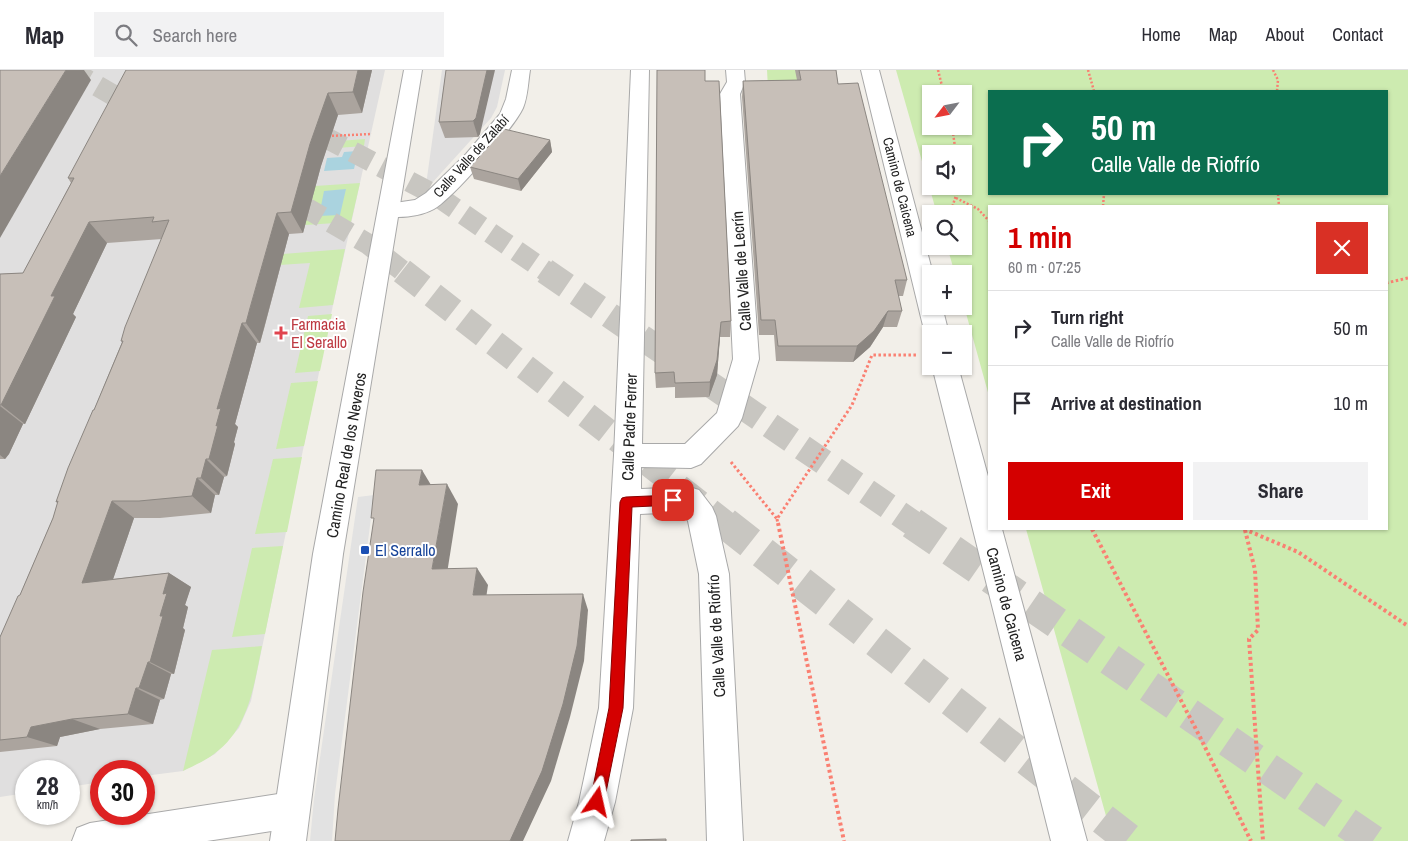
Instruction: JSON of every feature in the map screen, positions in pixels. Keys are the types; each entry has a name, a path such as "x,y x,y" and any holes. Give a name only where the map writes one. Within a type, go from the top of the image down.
{"street":[{"name":"Camino Real de los Neveros","path":"289,826 328,554 413,70"},
{"name":"Calle Valle de Zalabí","path":"389,210 412,208 428,203 506,122 514,107 520,70"},
{"name":"Calle Padre Ferrer","path":"586,841 597,802 616,708 628,455 640,70"},
{"name":"Calle Valle de Lecrín","path":"691,456 728,418 746,359 730,94 736,82 735,70"},
{"name":"Camino de Caicena","path":"870,70 935,325"},
{"name":"Camino de Caicena","path":"938,375 1069,841"},
{"path":"626,502 689,499 691,456 628,455"},
{"name":"Calle Valle de Riofrío","path":"689,499 702,516 714,574 724,841"},
{"path":"90,841 289,826"}],"path":[{"path":"938,70 942,85"},
{"path":"1088,70 1094,90"},
{"path":"1273,70 1278,80 1276,90"},
{"path":"324,137 372,134"},
{"path":"953,205 957,195"},
{"path":"956,198 978,209 988,220"},
{"path":"1388,283 1408,278"},
{"path":"777,519 852,405 872,355 922,359"},
{"path":"726,456 777,519 844,841"},
{"path":"1093,530 1200,737 1251,841"},
{"path":"1245,530 1255,570 1258,630 1249,639 1263,841"},
{"path":"1247,530 1298,552 1408,626"}],"shaded area":[{"path":"0,70 385,70 333,305 251,701 239,728 215,754 183,771 155,775 155,760 90,760 90,784 80,785 80,760 15,760 15,795 0,797"},
{"path":"442,70 505,70 497,107 491,118 432,183 426,185"},
{"path":"374,495 335,794 332,841 310,841 314,799 358,497"}],"green space":[{"path":"767,70 806,70 837,96 768,88"},
{"path":"896,70 1408,70 1408,841 1113,841 1026,530 1388,530 1388,205 988,205 988,392 972,335 972,325 969,325 966,315 972,315 972,265 952,265 950,255 972,255 972,205 934,205 932,195 972,195 972,145 922,145 922,161"},
{"path":"365,139 364,146 324,149 326,142"},
{"path":"360,183 351,222 305,225 315,186"},
{"path":"345,249 333,305 299,308 310,263 279,265 283,254"},
{"path":"332,314 320,371 295,373 308,316"},
{"path":"318,381 304,446 276,449 291,383"},
{"path":"302,457 287,532 255,534 273,459"},
{"path":"283,546 265,634 232,637 252,548"},
{"path":"262,646 253,691 235,732 226,744 214,754 183,771 212,650"}],"water":[{"path":"358,151 354,169 324,171 327,158 342,157 344,152"},
{"path":"346,189 340,215 319,216 324,191"}],"building":[{"path":"0,70 66,70 0,176"},
{"path":"126,70 358,70 353,92 328,93 310,144 291,212 277,213 246,323 242,323 217,409 221,408 209,459 206,459 201,478 197,478 192,496 139,501 112,501 82,583 169,573 163,594 167,593 160,616 163,616 150,662 148,662 139,688 136,688 128,714 72,719 31,727 27,737 0,740 0,637 53,518 58,501 56,502 68,468 123,341 121,341 125,327 169,220 152,222 154,217 89,222 51,296 55,296 1,405 0,274 23,273 74,178 68,178"},
{"path":"446,70 487,70 476,118 473,121 439,122"},
{"path":"657,70 705,70 705,81 719,81 731,321 721,322 717,360 710,382 675,383 674,372 655,373"},
{"path":"799,70 836,70 838,84 858,83 907,280 895,280 902,311 888,311 874,331 857,346 778,346 775,320 761,320 743,81 801,80"},
{"path":"504,129 550,140 518,179 470,167"},
{"path":"376,470 422,470 419,485 447,484 432,569 477,568 473,595 583,594 577,646 563,704 542,771 510,841 335,841 363,592 374,518 371,518"},
{"path":"666,839 666,841 631,841 631,840"}],"tunnel":[{"path":"70,70 144,113"},
{"path":"296,122 437,196 547,272"},
{"path":"276,190 368,244 404,272"},
{"path":"402,271 726,524"},
{"path":"545,271 914,524"},
{"path":"725,523 1131,841"},
{"path":"912,523 1373,841"}],"place":[{"name":"Farmacia El Serallo","path":"281,333"},
{"name":"El Serrallo","path":"365,550"}],"route":[{"path":"597,802 616,708 626,502 673,500"}]}
